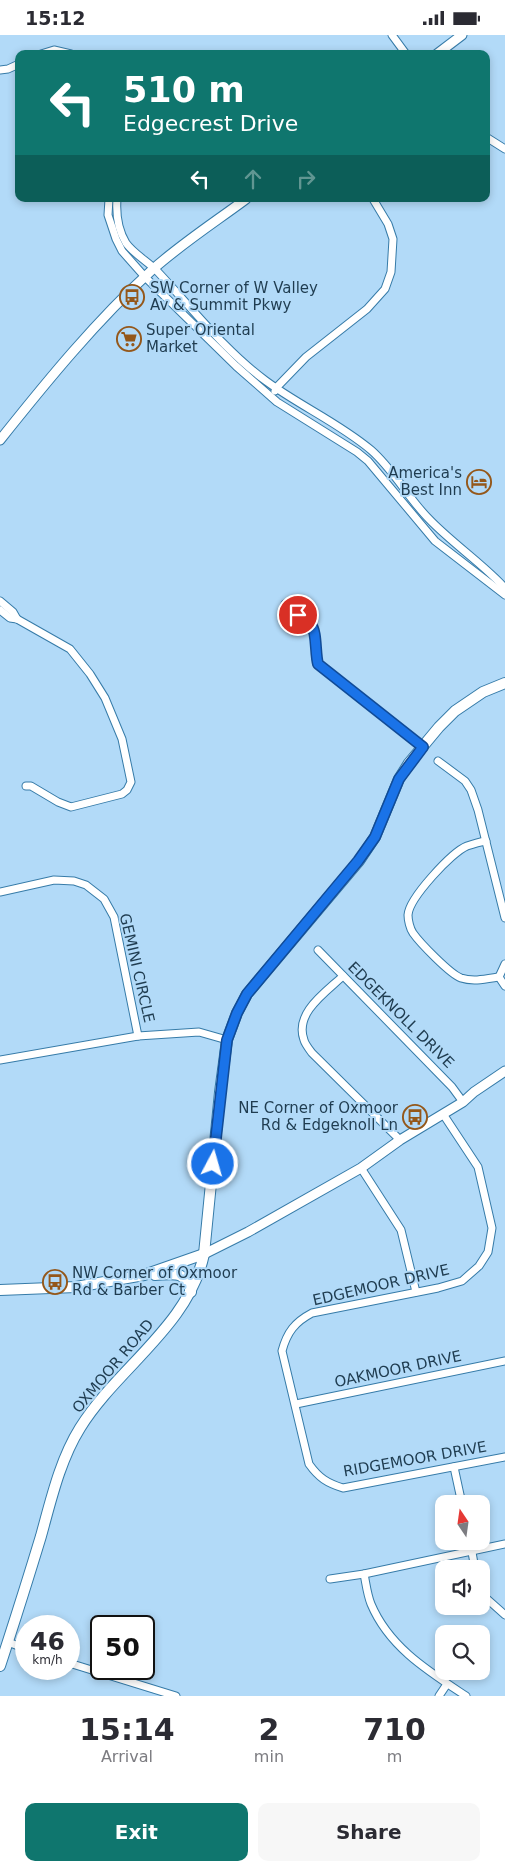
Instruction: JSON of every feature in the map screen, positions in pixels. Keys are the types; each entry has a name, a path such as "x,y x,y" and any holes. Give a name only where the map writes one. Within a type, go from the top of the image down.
{"main road":[{"name":"OXMOOR ROAD","path":"0,1666 55,1487 79,1430 100,1399 173,1319 191,1292 200,1270 204,1253 227,1040 237,1013 247,994 358,861 375,837 399,779 423,747 455,711 483,692 505,683"},
{"path":"144,1275 204,1253"},
{"path":"0,1289 76,1287 144,1275 176,1275 184,1277 191,1292"}],"street":[{"path":"392,35 403,50"},
{"path":"442,50 462,35"},
{"path":"0,70 15,66"},
{"path":"490,140 505,149"},
{"path":"108,202 108,215 116,239 122,251 145,277 236,367 277,402 357,452 368,461 435,541 505,595"},
{"path":"117,202 116,210 120,228 127,243 241,360 276,388 347,432 370,450 390,469 432,523 492,574 505,588"},
{"path":"0,440 106,316 145,277 242,202"},
{"path":"273,397 276,388 306,357 367,309 385,289 391,272 392,239 388,224 375,202"},
{"path":"285,604 315,630 315,654 318,664 423,747"},
{"path":"1,605 10,619 17,619 70,649 90,674 105,698 122,739 130,782 127,790 122,794 71,807 58,803 31,786 26,786"},
{"path":"438,761 465,781 471,790 505,918"},
{"path":"486,841 466,846 452,856 416,896 411,904 408,916 412,932 458,977 470,980 499,977"},
{"name":"GEMINI CIRCLE","path":"0,892 54,880 74,881 86,885 104,899 114,917 138,1036"},
{"name":"EDGEKNOLL DRIVE","path":"318,950 452,1087 463,1102"},
{"path":"499,977 505,964"},
{"path":"343,976 311,1007 304,1017 302,1029 304,1040 312,1053 400,1140"},
{"path":"499,977 505,986"},
{"path":"0,1060 138,1036 199,1032 227,1040"},
{"path":"204,1253 248,1232 361,1168 400,1140 463,1102 474,1092 505,1071"},
{"name":"EDGEMOOR DRIVE","path":"296,1404 282,1351 292,1327 302,1318 312,1313 438,1288 462,1281 479,1266 488,1252 492,1228 478,1167 443,1114"},
{"path":"361,1168 401,1229 416,1292"},
{"name":"OAKMOOR DRIVE","path":"296,1404 505,1361"},
{"name":"RIDGEMOOR DRIVE","path":"296,1404 308,1464 318,1476 329,1484 343,1488 505,1457"},
{"path":"454,1467 460,1495"},
{"path":"330,1579 364,1574 505,1544"},
{"path":"472,1551 474,1560"},
{"path":"364,1574 371,1603 389,1635 407,1655 466,1696"},
{"path":"490,1602 505,1615"},
{"path":"8,1643 15,1645"},
{"path":"80,1666 176,1696"},
{"path":"439,1696 447,1684"}],"place":[{"name":"SW Corner of W Valley Av & Summit Pkwy","path":"132,297"},
{"name":"Super Oriental Market","path":"129,339"},
{"name":"America's Best Inn","path":"479,482"},
{"name":"NE Corner of Oxmoor Rd & Edgeknoll Ln","path":"415,1117"},
{"name":"NW Corner of Oxmoor Rd & Barber Ct","path":"55,1282"}],"route":[{"path":"213,1164 227,1040 237,1013 247,994 358,861 375,837 399,779 423,747 318,664 315,654 315,630 298,615"}]}
